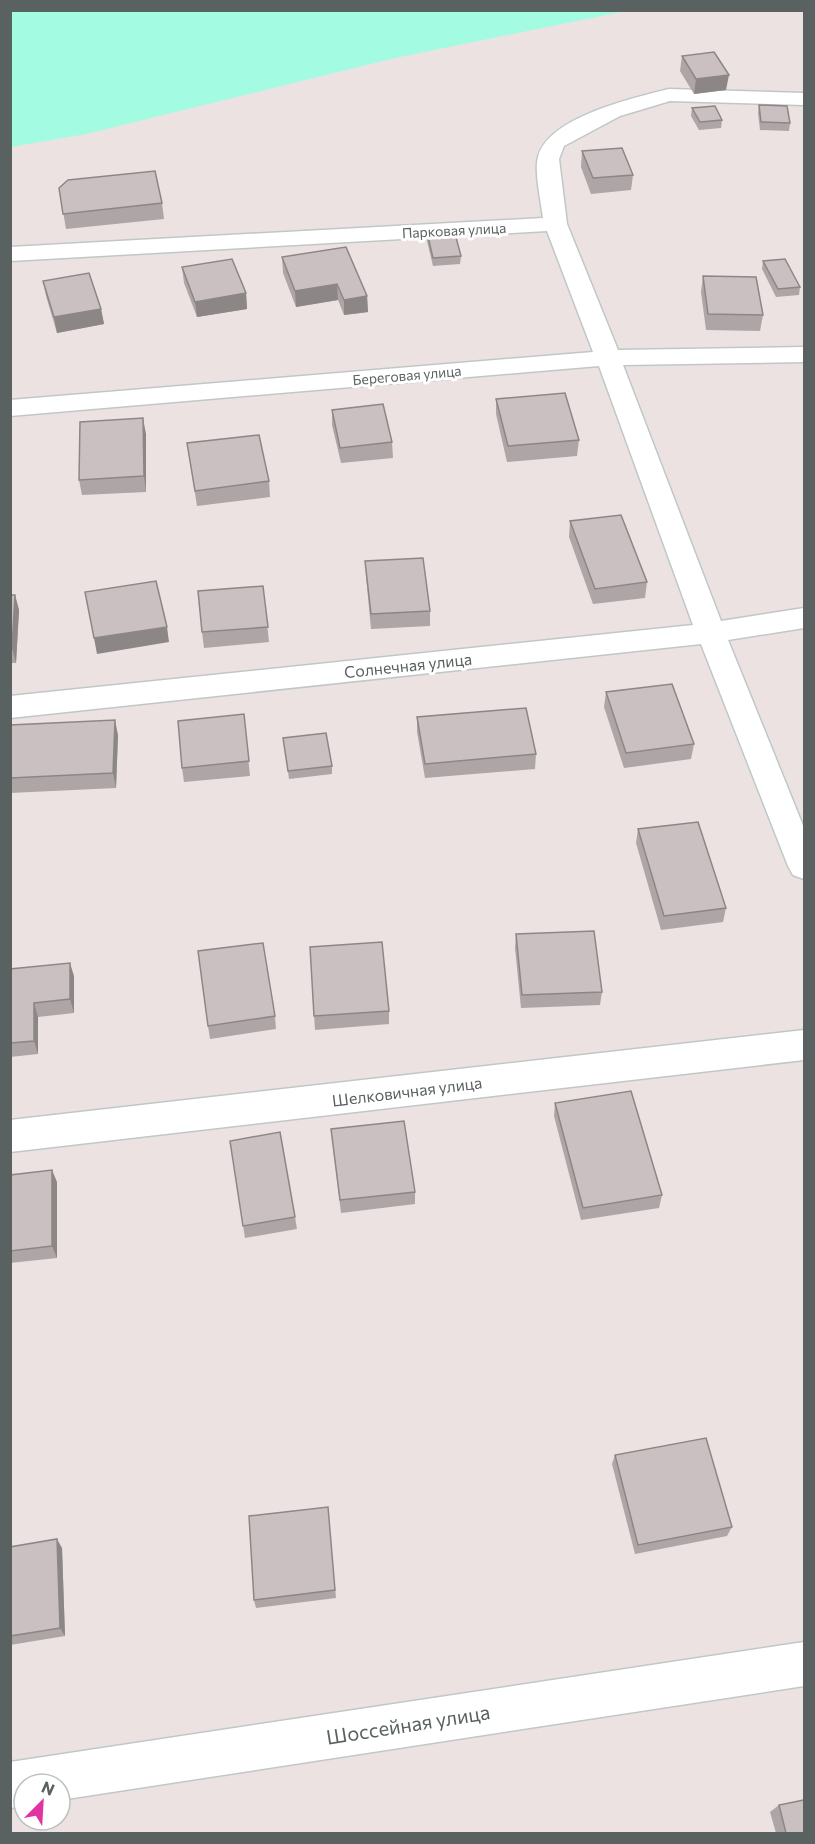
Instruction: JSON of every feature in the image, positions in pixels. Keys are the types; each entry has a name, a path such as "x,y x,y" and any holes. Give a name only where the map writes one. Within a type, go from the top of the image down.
{"street":[{"path":"804,99 669,95 612,111 568,133 555,144 548,159 555,224 580,283 711,633 804,866"},
{"name":"Парковая улица","path":"10,254 555,224"},
{"name":"Береговая улица","path":"10,408 607,358 804,354"},
{"name":"Солнечная улица","path":"10,707 711,633 804,618"},
{"name":"Шелковичная улица","path":"10,1136 804,1045"},
{"name":"Шоссейная улица","path":"10,1785 804,1664"}],"shaded area":[{"path":"11,10 626,11 395,58 86,134 11,147"}],"building":[{"path":"714,52 729,75 696,79 682,56"},
{"path":"759,105 787,106 790,123 761,122"},
{"path":"715,106 722,120 700,122 692,108"},
{"path":"622,148 633,175 593,178 582,151"},
{"path":"155,171 162,203 63,214 59,188 68,180"},
{"path":"454,230 461,256 433,258 427,232"},
{"path":"346,247 367,296 344,300 337,284 295,291 282,257"},
{"path":"232,259 246,293 195,302 182,267"},
{"path":"785,259 800,287 778,289 763,261"},
{"path":"89,273 101,309 54,317 43,281"},
{"path":"703,276 756,277 763,315 708,314"},
{"path":"565,393 579,440 508,446 496,399"},
{"path":"383,404 392,442 340,448 332,410"},
{"path":"143,418 144,476 79,480 80,422"},
{"path":"259,435 269,481 195,491 187,443"},
{"path":"621,515 647,582 595,589 570,521"},
{"path":"423,558 430,611 371,614 365,561"},
{"path":"156,581 167,627 94,638 85,592"},
{"path":"263,586 268,627 202,632 198,591"},
{"path":"10,595 15,595 12,648 10,648"},
{"path":"672,684 694,744 626,753 606,692"},
{"path":"526,708 536,754 425,764 417,717"},
{"path":"244,714 249,761 182,768 178,721"},
{"path":"115,720 113,773 10,778 10,725"},
{"path":"326,733 332,766 288,771 283,738"},
{"path":"698,822 726,908 664,916 638,829"},
{"path":"594,931 602,992 522,995 516,934"},
{"path":"382,942 389,1011 314,1016 310,947"},
{"path":"263,943 275,1016 208,1026 198,951"},
{"path":"70,963 70,999 34,1003 34,1041 10,1043 10,969"},
{"path":"631,1091 662,1195 583,1208 555,1103"},
{"path":"404,1121 415,1192 340,1200 331,1129"},
{"path":"280,1132 295,1217 243,1226 230,1141"},
{"path":"52,1170 52,1246 10,1251 10,1175"},
{"path":"706,1438 732,1527 638,1545 615,1455"},
{"path":"328,1507 335,1590 254,1600 249,1516"},
{"path":"57,1539 60,1628 10,1636 10,1547"},
{"path":"804,1800 804,1833 786,1833 779,1805"}]}
